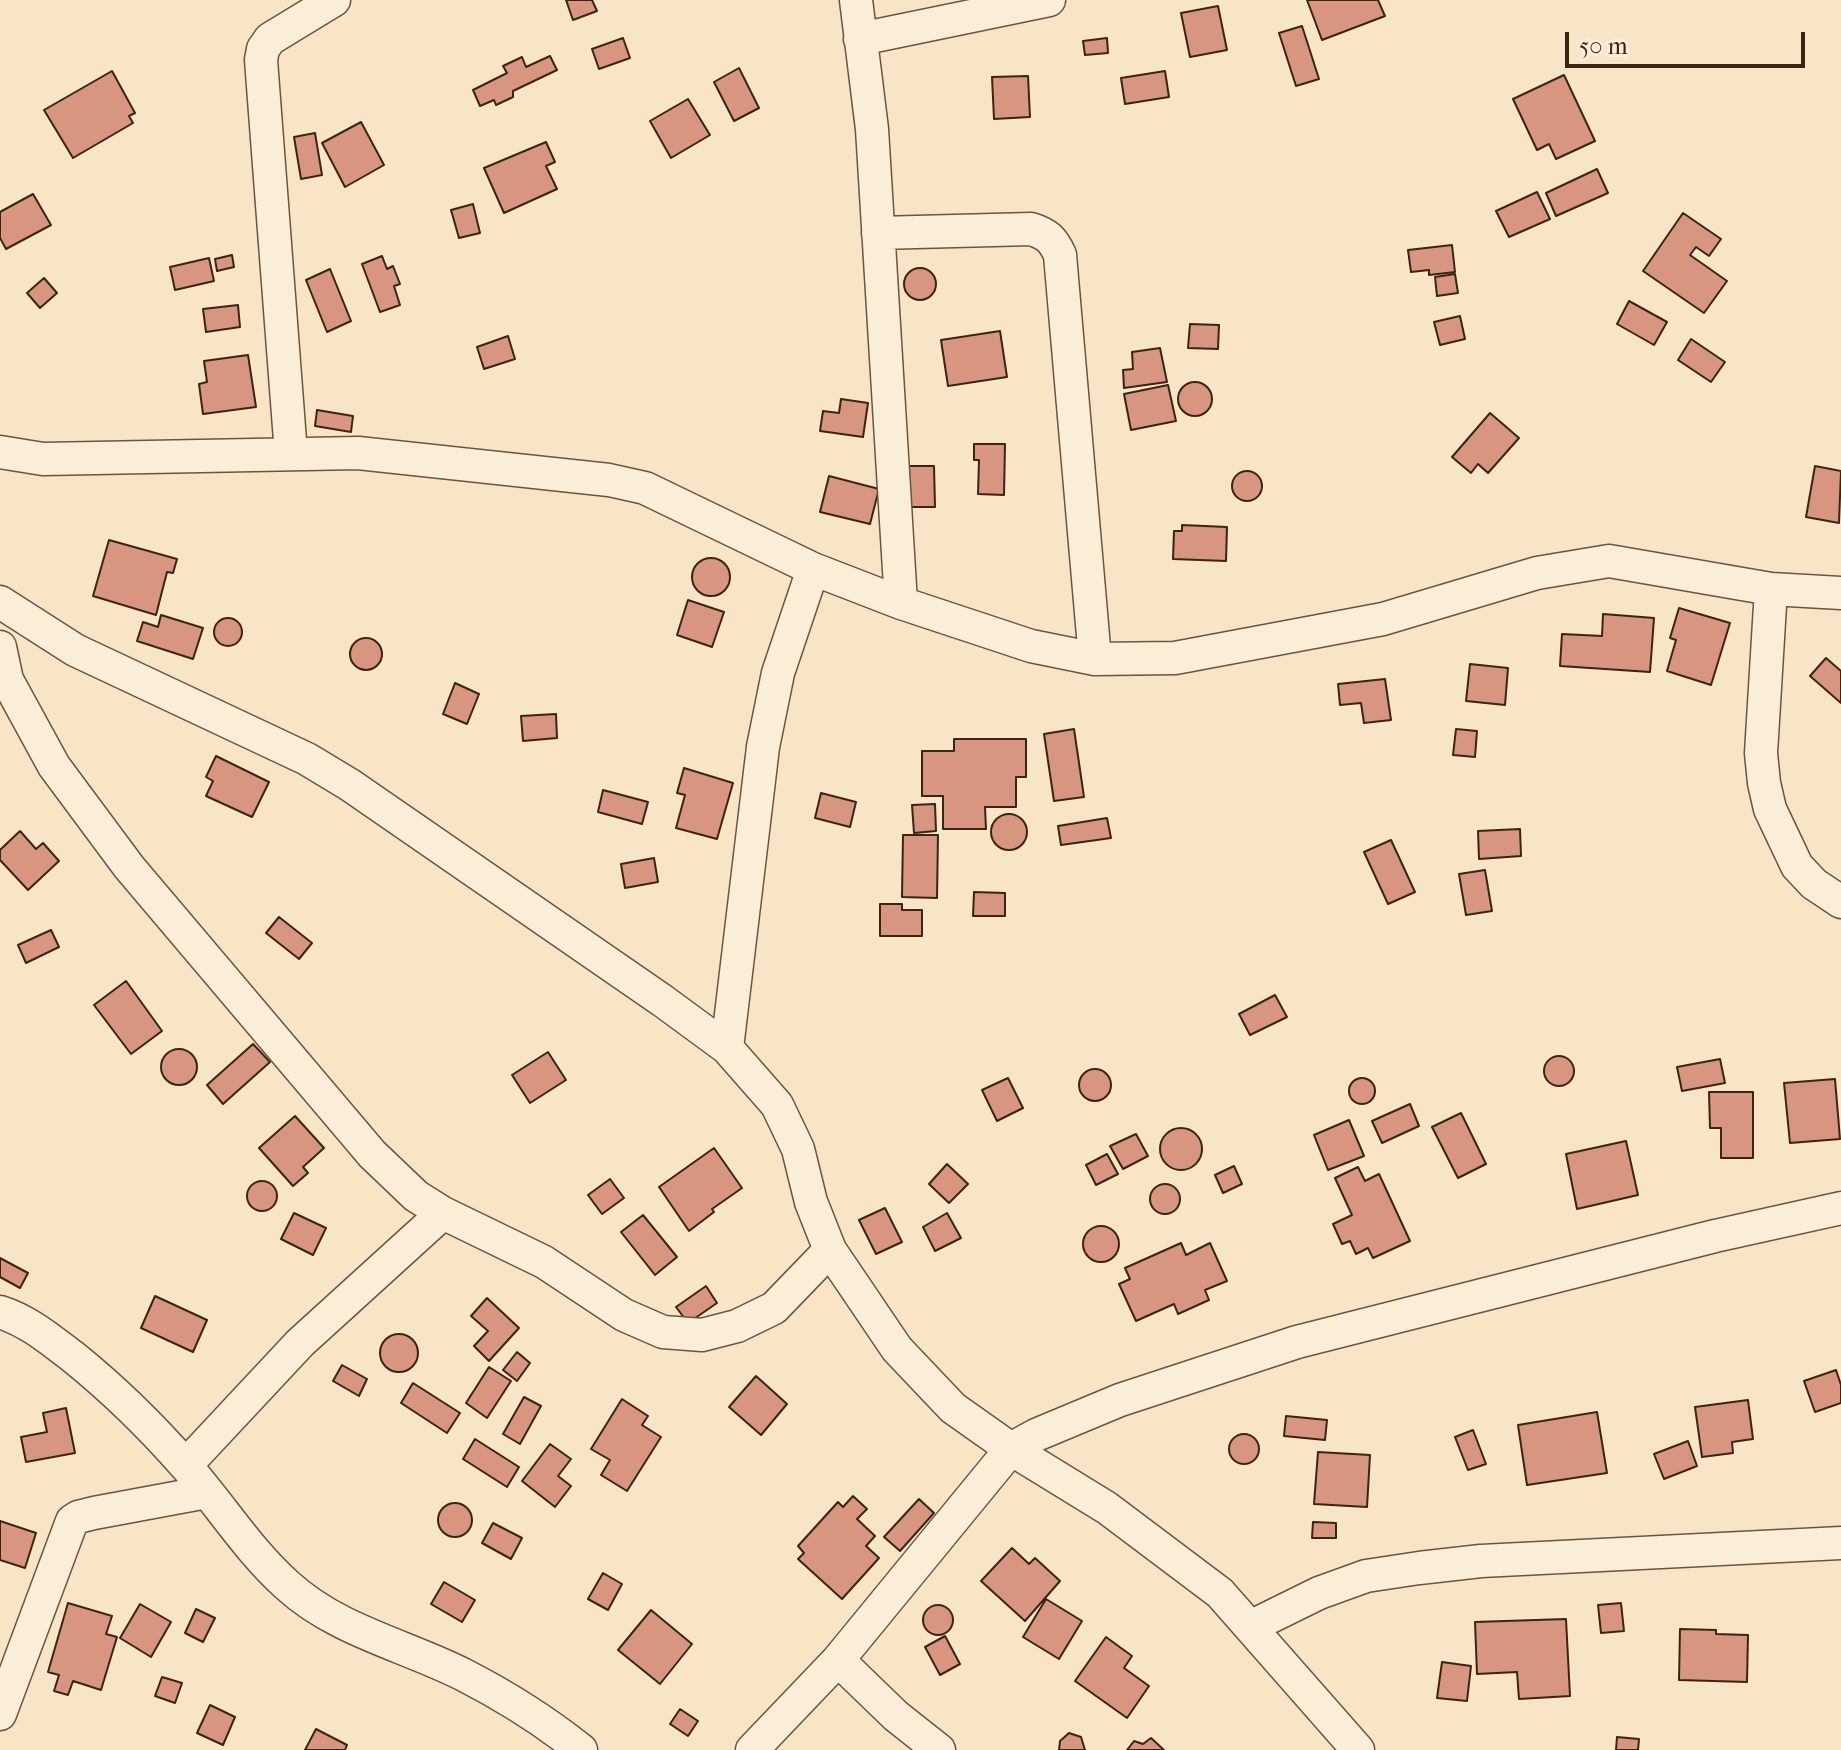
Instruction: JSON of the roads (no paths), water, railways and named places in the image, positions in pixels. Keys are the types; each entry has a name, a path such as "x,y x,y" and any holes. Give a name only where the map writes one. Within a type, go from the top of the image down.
{"street":[{"path":"291,454 261,60 263,49 270,39 334,0"},
{"path":"856,0 872,129 901,603"},
{"path":"860,39 1049,0"},
{"path":"878,233 1031,229 1046,233 1055,244 1060,255 1095,659"},
{"path":"0,452 43,459 358,453 609,480 645,488 813,569 901,603 1031,646 1095,659 1175,658 1383,619 1537,573 1609,561 1771,589 1841,593"},
{"path":"727,1048 763,747 778,673 813,569"},
{"path":"1771,589 1761,753 1764,783 1770,809 1797,866 1814,884 1841,902"},
{"path":"0,602 75,650 307,759 350,785 727,1048 777,1105 798,1149 811,1202 830,1250 897,1349 953,1408 1011,1449 1107,1508 1220,1593 1358,1750"},
{"path":"0,647 7,680 54,766 129,867 372,1154 416,1196 443,1213 544,1262 624,1315 663,1332 702,1335 737,1326 774,1308 830,1250"},
{"path":"752,1750 838,1660 1011,1449 1036,1435 1120,1400 1297,1342 1715,1236 1841,1208"},
{"path":"186,1465 300,1343 443,1213"},
{"path":"0,1312 33,1326 116,1391 186,1465 256,1554 288,1586 348,1625 464,1675 556,1730 581,1750"},
{"path":"0,1714 72,1521 94,1513 207,1492"},
{"path":"1250,1627 1319,1593 1366,1576 1419,1568 1481,1561 1841,1543"},
{"path":"838,1660 896,1716 939,1750"}]}
